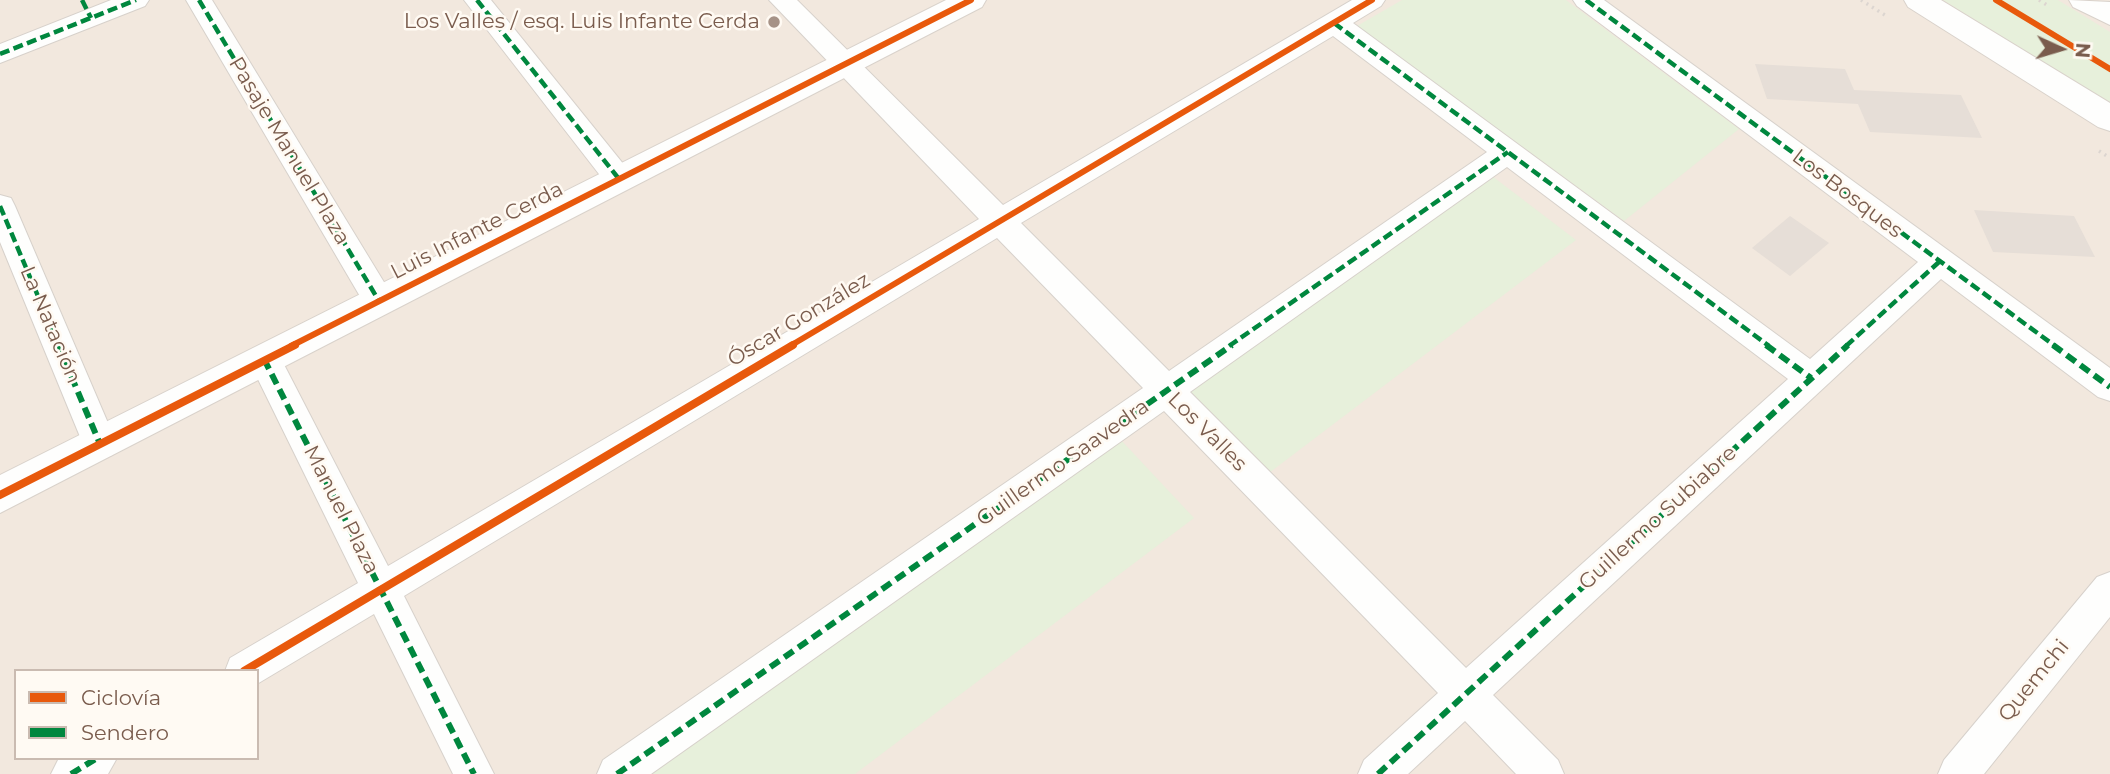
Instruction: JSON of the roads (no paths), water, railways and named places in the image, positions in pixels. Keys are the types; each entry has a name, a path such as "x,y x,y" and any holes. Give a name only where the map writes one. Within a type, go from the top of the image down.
{"street":[{"path":"0,54 87,9 136,0"},
{"name":"Pasaje Manuel Plaza","path":"199,0 379,301"},
{"path":"477,0 619,179"},
{"name":"Los Valles","path":"782,0 1544,774"},
{"name":"Luis Infante Cerda","path":"0,495 971,0"},
{"name":"Óscar González","path":"247,669 1372,0"},
{"name":"Los Bosques","path":"1586,0 2110,387"},
{"path":"1919,0 2110,119"},
{"path":"2084,0 2110,15"},
{"path":"1334,23 1811,378"},
{"name":"Guillermo Saavedra","path":"617,774 1508,152"},
{"name":"La Natación","path":"0,206 100,444"},
{"name":"Guillermo Subiabre","path":"1378,774 1939,262"},
{"name":"Manuel Plaza","path":"264,359 474,774"},
{"name":"Quemchi","path":"1958,774 2110,589"},
{"path":"71,774 94,760"}],"place":[{"name":"Los Valles / esq. Luis Infante Cerda","path":"774,22"}]}
